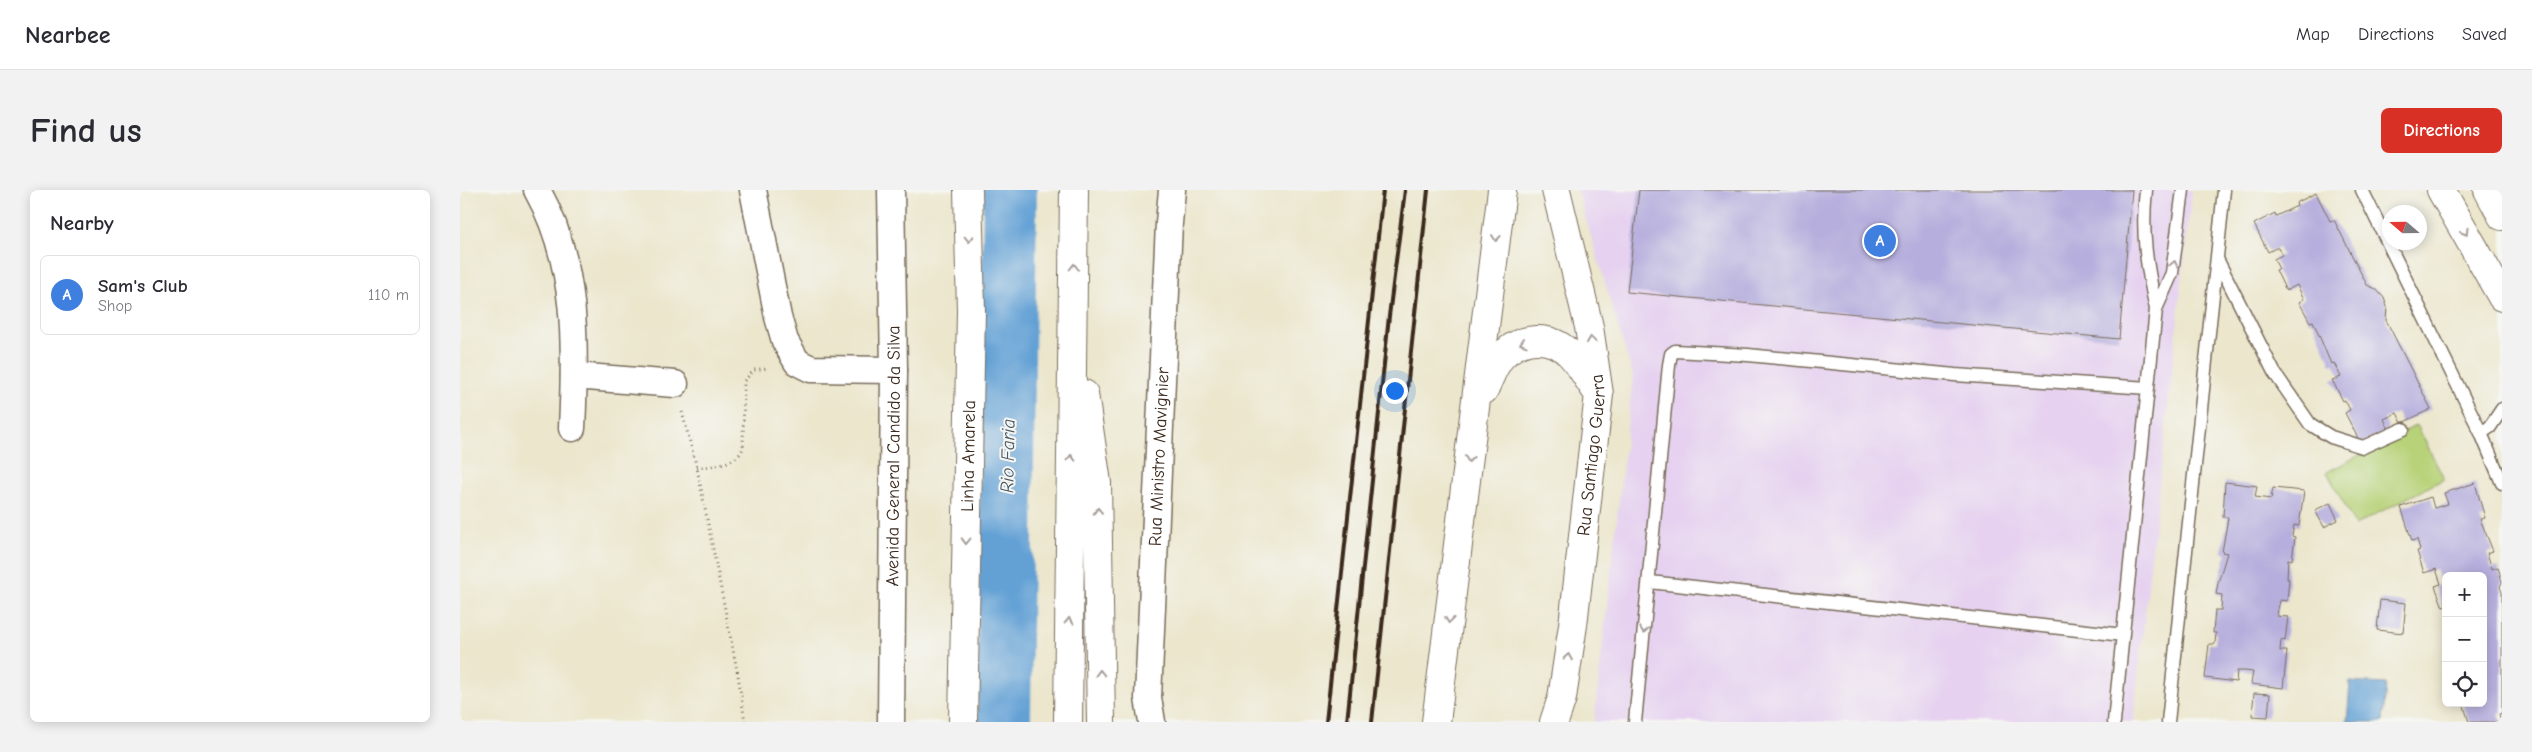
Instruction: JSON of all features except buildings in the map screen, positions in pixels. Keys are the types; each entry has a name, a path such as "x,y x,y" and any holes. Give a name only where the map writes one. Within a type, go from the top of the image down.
{"main road":[{"name":"Linha Amarela","path":"963,722 971,312 968,190"},
{"path":"1068,722 1074,190"},
{"path":"1436,722 1502,190"},
{"name":"Rua Santiago Guerra","path":"1556,190 1589,327 1599,394 1573,625 1560,714"},
{"path":"2441,190 2502,297"},
{"path":"2488,190 2502,216"},
{"path":"1074,315 1097,483 1101,722"},
{"path":"1475,410 1500,357 1518,343 1538,339 1558,344 1571,355 1599,394"}],"street":[{"path":"538,190 550,212 564,253 572,306 574,376 572,428"},
{"path":"754,190 778,317 786,341 797,362 811,369 894,370"},
{"name":"Avenida General Candido da Silva","path":"891,190 894,370 891,722"},
{"name":"Rua Ministro Mavignier","path":"1152,722 1148,698 1172,190"},
{"path":"574,376 675,384"}],"lane":[{"path":"2146,190 2142,220 2144,247 2156,310"},
{"path":"2114,722 2156,310 2174,264 2183,190"},
{"path":"2168,722 2224,190"},
{"path":"2362,190 2480,433 2502,483"},
{"path":"2217,260 2274,372 2310,424 2331,437 2363,447 2403,429"},
{"path":"1635,722 1650,582 1668,365 1671,354 1675,351 1748,355 1955,375 2148,388"},
{"path":"2480,433 2490,427 2502,409"},
{"path":"1650,582 2123,636"}],"path":[{"path":"697,468 735,460 741,454 744,448 744,381 754,370 797,362"},
{"path":"675,384 697,468 738,675 745,722"}],"shaded area":[{"path":"1577,190 2192,190 2133,722 1594,722 1633,376"}],"green space":[{"path":"2417,425 2444,479 2355,525 2327,472"}],"water":[{"path":"2350,682 2386,684 2383,722 2347,722"}],"waterway":[{"name":"Rio Faria","path":"1004,722 1010,190"}],"railway":[{"path":"1326,722 1383,190"},
{"path":"1347,722 1389,316 1405,190"},
{"path":"1372,722 1428,190"}],"place":[{"name":"Sam's Club","path":"1880,241"}]}
